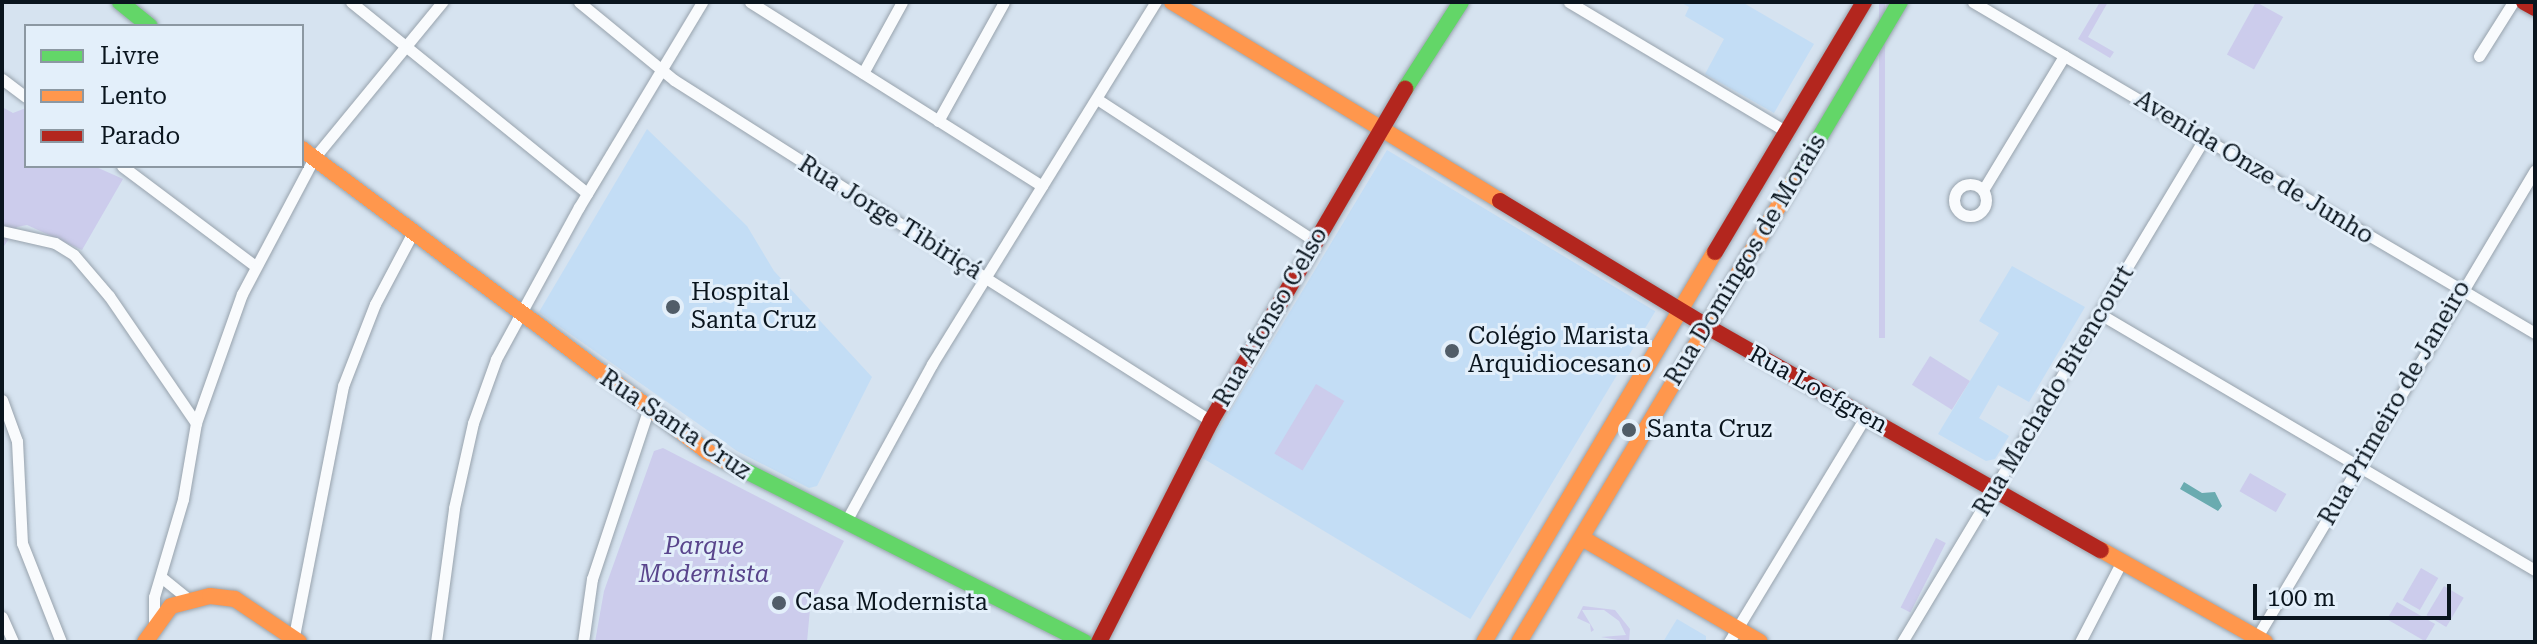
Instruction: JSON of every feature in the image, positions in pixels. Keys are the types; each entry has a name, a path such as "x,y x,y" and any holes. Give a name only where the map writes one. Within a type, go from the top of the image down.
{"street":[{"path":"120,2 148,24"},
{"path":"351,2 587,193"},
{"path":"308,153 406,47 442,2"},
{"name":"Rua Jorge Tibiriçá","path":"579,2 662,72 1211,421"},
{"path":"436,642 454,508 473,423 518,314 702,2"},
{"path":"750,2 1042,186"},
{"path":"863,73 902,2"},
{"path":"938,121 1004,2"},
{"path":"845,523 932,364 1156,2"},
{"name":"Rua Loefgren","path":"1172,2 1706,326 2258,640"},
{"name":"Rua Afonso Celso","path":"1099,642 1211,421 1379,129 1461,2"},
{"path":"1569,2 1787,132"},
{"name":"Rua Domingos de Morais","path":"1484,642 1864,2"},
{"name":"Rua Domingos de Morais","path":"1519,642 1900,2"},
{"name":"Avenida Onze de Junho","path":"1973,2 2535,333"},
{"path":"2479,56 2513,2"},
{"path":"2524,2 2535,8"},
{"path":"1983,190 2064,56"},
{"path":"2,79 24,96"},
{"path":"1097,99 1315,241"},
{"name":"Rua Machado Bitencourt","path":"1902,642 2204,139"},
{"name":"Rua Santa Cruz","path":"308,153 655,416 742,473 1084,642"},
{"path":"125,168 255,266"},
{"path":"154,626 154,597 183,499 196,423 225,332 301,168"},
{"name":"Rua Primeiro de Janeiro","path":"2258,640 2461,290 2531,186 2535,170"},
{"path":"2,231 31,242 55,243 74,255 109,296 196,423"},
{"path":"145,642 171,606 187,598 235,599 295,640 343,386 375,304 412,234"},
{"path":"2100,314 2535,570"},
{"path":"2,400 17,441 17,512 25,557 61,642"},
{"path":"583,642 592,579 640,444 655,416"},
{"path":"1733,635 1866,416"},
{"path":"1582,538 1733,635 1760,642"},
{"path":"2080,642 2122,561"},
{"path":"161,577 187,598"},
{"path":"2,617 13,642"}],"shaded area":[{"path":"1680,2 1742,2 1814,44 1774,113 1705,74 1724,39 1685,16 1689,7"},
{"name":"Hospital Santa Cruz","path":"647,129 747,226 774,271 872,377 817,486 809,488 737,451 539,312"},
{"name":"Colégio Marista Arquidiocesano","path":"1387,150 1655,311 1470,619 1202,458"},
{"path":"2012,266 2085,307 2029,402 1998,385 1979,418 2009,436 1995,459 1986,461 1938,434 1999,333 1979,321"},
{"path":"2184,482 2202,493 2215,492 2222,506 2218,511 2180,489"},
{"path":"1677,619 1706,636 1706,642 1663,642"}],"green space":[{"path":"1879,2 1885,2 1885,338 1879,338"},
{"path":"2100,2 2108,2 2088,37 2114,52 2110,58 2078,39"},
{"path":"2256,2 2283,17 2254,70 2227,54"},
{"path":"2,107 13,113 24,109 24,168 98,168 123,179 82,250 27,225 17,227 2,249"},
{"path":"1930,356 1970,381 1952,410 1912,385"},
{"path":"1316,384 1344,401 1303,470 1274,453"},
{"name":"Parque Modernista","path":"663,448 844,541 810,609 807,642 595,642 604,591 654,451"},
{"path":"2250,473 2286,494 2276,512 2240,491"},
{"path":"1936,538 1946,543 1910,612 1901,607"},
{"path":"2421,568 2438,578 2420,610 2402,600"},
{"path":"2444,586 2464,598 2446,627 2426,615"},
{"path":"2397,602 2435,624 2425,641 2387,619"},
{"path":"1583,606 1615,610 1630,629 1629,642 1601,637 1626,635 1619,621 1604,610 1582,610 1594,630 1591,632 1590,624 1577,618"}],"traffic: fast":[{"path":"120,2 148,24"},
{"path":"1405,89 1461,2"},
{"path":"1793,182 1900,2"},
{"path":"738,467 1084,642"}],"traffic: slow":[{"path":"1172,2 1500,201"},
{"path":"304,150 708,452 738,467"},
{"path":"1519,642 1793,182"},
{"path":"1484,642 1715,252"},
{"path":"1582,538 1760,642"},
{"path":"2101,550 2265,642"},
{"path":"145,642 171,606 210,596 235,599 299,642"}],"traffic: jam":[{"path":"1715,252 1864,2"},
{"path":"2524,2 2535,8"},
{"path":"1099,642 1211,421 1405,89"},
{"path":"1500,201 1706,326 2101,550"}],"place":[{"name":"Hospital Santa Cruz","path":"673,307"},
{"name":"Colégio Marista Arquidiocesano","path":"1452,351"},
{"name":"Santa Cruz","path":"1629,430"},
{"name":"Casa Modernista","path":"779,603"}]}
